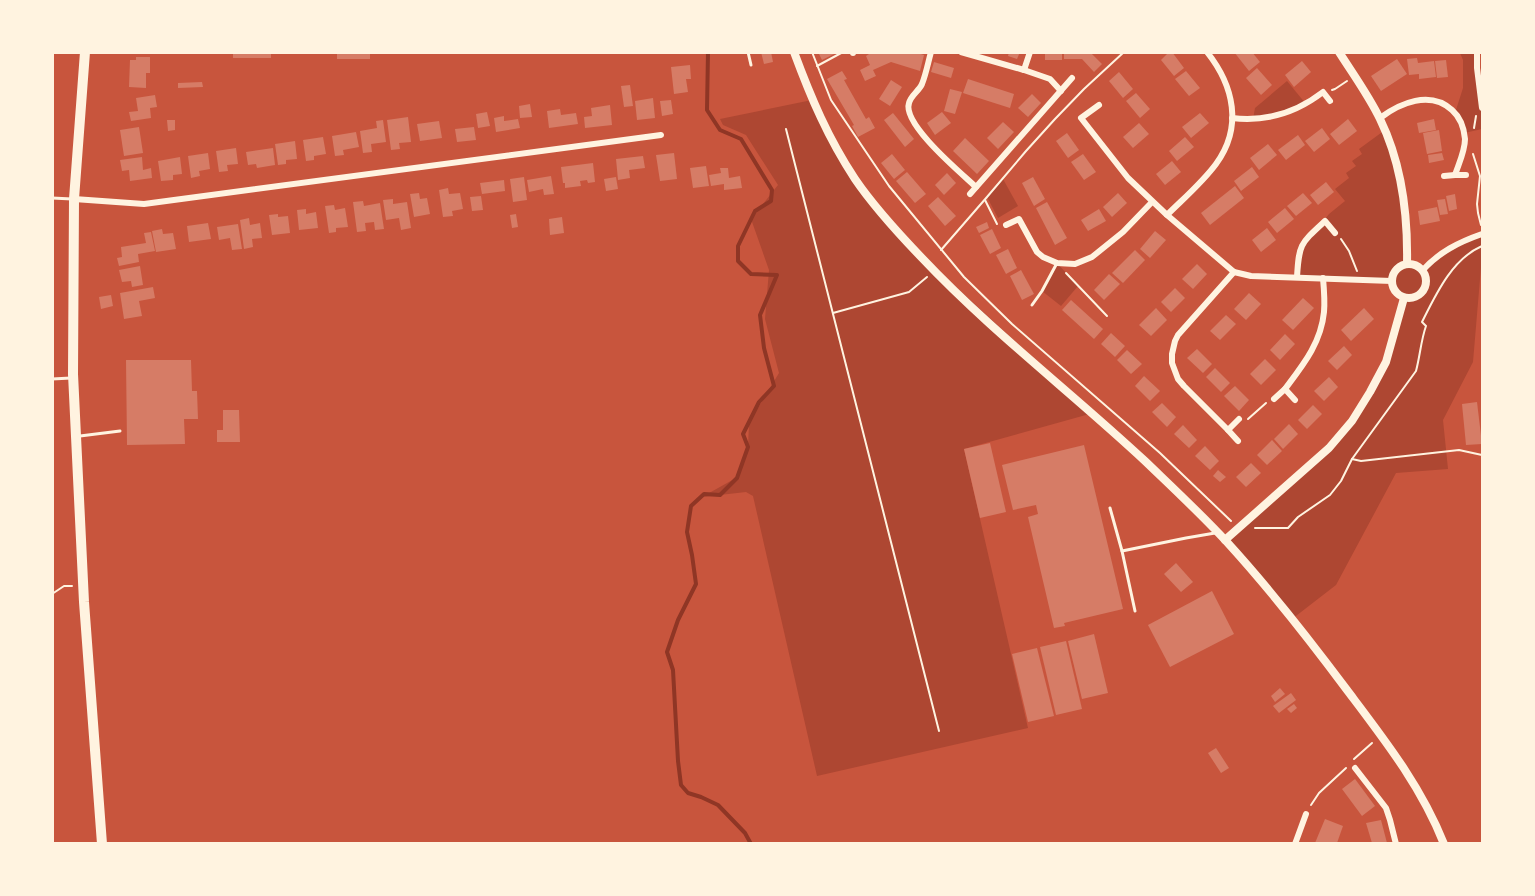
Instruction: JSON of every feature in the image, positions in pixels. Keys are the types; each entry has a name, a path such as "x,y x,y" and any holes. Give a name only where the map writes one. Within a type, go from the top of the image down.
{"highway":[{"path":"85,52 74,199 73,378 83,585 102,843"}],"main road":[{"path":"794,52 824,128 856,181 874,205 934,271 984,320 1137,454 1225,540 1292,619 1398,757 1430,810 1444,843"}],"street":[{"path":"931,52 921,86 908,104 909,115 923,136 976,187"},
{"path":"961,52 1050,79 1061,91"},
{"path":"1024,70 1030,52"},
{"path":"1167,215 1216,165 1227,142 1232,118 1230,96 1225,79 1207,52"},
{"path":"1339,52 1380,118 1393,152 1402,185 1407,226 1407,264"},
{"path":"1477,52 1482,108"},
{"path":"970,194 1072,78"},
{"path":"1232,118 1261,119 1278,116 1306,104 1323,92 1330,101"},
{"path":"1380,118 1399,105 1419,100 1428,99 1449,108 1459,119 1464,133 1464,150 1455,175"},
{"path":"1099,105 1081,118 1128,178 1152,202 1234,272 1251,276 1392,281"},
{"path":"74,199 144,204 660,135"},
{"path":"1444,176 1466,175"},
{"path":"1006,225 1019,219 1037,252 1043,257 1057,263 1075,264 1092,257 1123,232 1152,202"},
{"path":"1297,277 1299,252 1305,240 1325,221 1335,233"},
{"path":"1422,271 1443,252 1482,234"},
{"path":"1407,264 1414,265 1422,271 1425,280 1424,289 1416,296 1404,298 1395,292 1392,281 1397,269 1407,264"},
{"path":"1234,272 1178,334 1172,354 1172,363 1178,380 1238,441"},
{"path":"1274,399 1307,360 1317,340 1324,310 1323,278"},
{"path":"1225,540 1329,448 1352,421 1386,362 1404,298"},
{"path":"1285,388 1295,400"},
{"path":"1228,430 1239,419"},
{"path":"1355,768 1386,808 1395,843"},
{"path":"1294,843 1305,814"}],"lane":[{"path":"748,52 751,65"},
{"path":"52,198 74,199"},
{"path":"1032,305 1057,263"},
{"path":"52,379 73,378"},
{"path":"76,436 120,431"},
{"path":"1110,508 1135,611"},
{"path":"1122,551 1218,533"}],"path":[{"path":"812,52 831,100 889,186 972,285 1012,324 1160,453 1239,528 1288,528 1298,517 1330,495 1416,371 1426,326 1422,322 1438,290 1461,260 1474,249 1482,246"},
{"path":"817,66 843,52"},
{"path":"941,250 1055,119 1124,52"},
{"path":"1323,92 1335,89 1354,76"},
{"path":"1473,132 1480,98"},
{"path":"786,129 939,731"},
{"path":"1473,149 1473,158 1480,176 1477,204 1482,228"},
{"path":"985,200 999,229 1006,225"},
{"path":"1335,233 1349,251 1359,280"},
{"path":"1057,263 1107,316"},
{"path":"833,313 909,292 934,271"},
{"path":"1239,419 1247,420 1267,402 1274,399"},
{"path":"1353,459 1459,450 1482,455"},
{"path":"52,594 64,586 83,585"},
{"path":"1305,814 1319,793 1380,734"}],"shaded area":[{"path":"1460,53 1477,53 1482,108 1482,129 1464,133 1455,113 1463,88 1463,60"},
{"path":"1287,81 1306,104 1253,119 1255,108"},
{"path":"812,100 839,154 905,240 1093,413 964,449 1028,728 817,776 753,496 746,492 702,497 736,478 748,447 749,423 779,373 765,319 769,270 751,219 778,185 746,135 723,125 720,119"},
{"path":"1385,130 1399,171 1407,264 1414,265 1422,271 1433,259 1482,234 1482,266 1473,362 1443,420 1448,469 1396,473 1336,585 1292,619 1225,540 1329,448 1352,421 1386,362 1404,298 1396,292 1392,281 1297,277 1299,252 1329,214 1345,201 1335,189 1349,178 1346,173 1356,166 1352,161 1362,154 1359,149"},
{"path":"1003,179 1018,206 998,218 987,197"},
{"path":"1057,263 1078,286 1061,306 1042,291"}],"building":[{"path":"233,52 271,52 271,58 233,58"},
{"path":"337,52 370,52 370,59 337,59"},
{"path":"761,52 771,52 773,62 764,64"},
{"path":"818,52 838,52 822,60"},
{"path":"872,52 914,52 924,55 920,71 891,62 873,70 876,76 865,81 860,70 870,65 866,56"},
{"path":"1009,52 1020,52 1017,59 1008,56"},
{"path":"1045,52 1062,52 1062,60 1045,60"},
{"path":"1064,52 1090,52 1102,64 1094,72 1082,59 1064,59"},
{"path":"1172,52 1184,68 1174,76 1161,60"},
{"path":"1234,52 1252,52 1260,62 1249,71"},
{"path":"136,57 150,57 150,73 146,73 146,88 129,87 130,60 136,60"},
{"path":"1417,58 1418,63 1434,61 1436,77 1419,79 1419,74 1409,75 1407,59"},
{"path":"1397,59 1407,74 1381,91 1371,76"},
{"path":"1446,60 1448,77 1437,78 1435,61"},
{"path":"1302,61 1311,72 1294,87 1285,75"},
{"path":"934,62 954,68 951,78 931,72"},
{"path":"690,65 691,79 686,79 688,92 674,94 671,67"},
{"path":"1257,68 1272,85 1261,95 1246,78"},
{"path":"842,71 847,79 844,80 866,119 869,117 875,128 858,137 852,126 854,125 827,79"},
{"path":"1186,71 1200,88 1189,96 1175,79"},
{"path":"1119,72 1133,89 1123,98 1109,81"},
{"path":"968,79 1014,94 1010,108 963,93"},
{"path":"891,80 902,87 890,106 879,99"},
{"path":"202,82 203,87 178,88 178,83"},
{"path":"630,85 633,106 624,107 621,86"},
{"path":"950,89 962,92 955,114 944,111"},
{"path":"1136,93 1150,109 1140,118 1126,101"},
{"path":"1032,94 1041,103 1028,117 1018,108"},
{"path":"155,95 157,107 150,108 151,118 131,121 129,112 138,111 136,98"},
{"path":"653,98 655,118 637,120 635,101"},
{"path":"671,100 673,114 662,116 660,101"},
{"path":"530,104 532,117 520,118 519,106"},
{"path":"610,105 612,125 585,128 584,117 592,116 591,108"},
{"path":"560,109 561,115 576,113 578,124 549,128 547,111"},
{"path":"487,112 490,126 478,128 476,114"},
{"path":"942,112 951,123 935,135 927,123"},
{"path":"893,113 914,139 905,147 884,120"},
{"path":"1200,113 1209,123 1191,138 1182,127"},
{"path":"504,116 504,121 518,119 520,128 496,132 494,118"},
{"path":"408,117 411,142 399,143 400,149 391,150 387,120"},
{"path":"1348,119 1357,131 1339,145 1330,134"},
{"path":"1434,119 1436,130 1419,133 1417,123"},
{"path":"167,120 175,120 175,130 168,131"},
{"path":"383,120 386,142 371,144 372,152 363,153 360,131 377,128 376,121"},
{"path":"439,121 442,138 420,141 417,124"},
{"path":"1003,122 1014,132 998,149 987,138"},
{"path":"1139,123 1149,134 1133,148 1123,137"},
{"path":"139,127 143,153 124,156 120,130"},
{"path":"474,127 476,140 457,142 455,129"},
{"path":"1322,128 1330,139 1314,152 1305,141"},
{"path":"1439,130 1442,151 1427,154 1423,133"},
{"path":"356,132 359,147 343,150 344,155 335,156 332,136"},
{"path":"1067,133 1079,150 1068,158 1056,141"},
{"path":"1298,135 1305,145 1286,160 1278,150"},
{"path":"323,137 326,154 314,156 314,160 306,161 303,140"},
{"path":"1185,137 1194,147 1177,161 1169,151"},
{"path":"965,138 989,161 977,174 953,151"},
{"path":"295,141 297,159 286,160 286,164 278,165 275,144"},
{"path":"1268,144 1277,155 1259,170 1250,158"},
{"path":"236,148 238,164 227,165 228,171 219,172 216,151"},
{"path":"273,148 275,165 257,168 256,164 248,165 246,152"},
{"path":"208,153 210,169 199,171 200,176 191,178 188,156"},
{"path":"674,153 677,179 660,181 656,155"},
{"path":"1442,153 1444,160 1429,163 1428,155"},
{"path":"892,154 905,170 894,179 881,163"},
{"path":"1083,154 1096,172 1084,180 1071,162"},
{"path":"643,156 645,168 629,170 630,178 618,180 616,159"},
{"path":"142,157 143,170 151,168 152,178 130,181 129,170 122,171 120,160"},
{"path":"180,157 182,174 173,175 173,180 161,181 158,161"},
{"path":"1172,161 1181,172 1165,185 1156,174"},
{"path":"593,163 595,182 580,181 581,186 565,188 561,167"},
{"path":"706,166 709,186 693,188 690,168"},
{"path":"1252,167 1259,177 1241,191 1234,181"},
{"path":"720,168 728,168 729,178 740,176 742,188 724,190 724,184 711,186 709,175 721,173"},
{"path":"907,172 926,194 915,203 896,181"},
{"path":"947,173 956,183 944,195 935,185"},
{"path":"551,176 554,194 544,195 543,189 529,192 527,180"},
{"path":"524,177 527,200 513,202 510,179"},
{"path":"616,177 618,189 606,191 604,179"},
{"path":"1033,177 1045,199 1034,206 1022,183"},
{"path":"504,180 505,191 482,194 480,183"},
{"path":"1326,182 1334,192 1318,205 1310,195"},
{"path":"1235,186 1244,198 1210,225 1201,213"},
{"path":"448,188 449,194 460,193 463,209 452,211 453,216 443,217 439,190"},
{"path":"419,193 420,199 427,198 430,214 414,217 410,194"},
{"path":"1118,193 1127,203 1112,217 1103,207"},
{"path":"1303,193 1312,203 1296,216 1287,206"},
{"path":"1455,194 1457,209 1449,211 1446,196"},
{"path":"481,196 483,210 472,211 470,197"},
{"path":"938,197 956,216 945,226 928,206"},
{"path":"393,199 393,204 407,202 411,228 401,230 399,218 386,220 383,200"},
{"path":"1445,199 1448,214 1440,215 1437,200"},
{"path":"363,201 364,206 380,203 384,229 375,230 374,222 365,223 366,231 357,232 353,202"},
{"path":"1047,202 1067,238 1055,245 1036,208"},
{"path":"334,205 335,210 345,208 348,227 336,228 336,232 329,233 325,206"},
{"path":"1437,207 1440,221 1420,225 1418,211"},
{"path":"1285,208 1294,219 1277,233 1268,222"},
{"path":"306,209 306,214 316,212 318,228 299,230 297,210"},
{"path":"1099,209 1106,221 1088,231 1081,220"},
{"path":"278,214 278,217 288,216 290,233 272,235 269,215"},
{"path":"516,214 518,227 512,228 510,215"},
{"path":"562,217 564,233 550,235 549,219"},
{"path":"249,218 250,225 260,223 262,238 252,239 253,247 244,249 240,220"},
{"path":"987,222 989,228 979,233 976,227"},
{"path":"208,223 211,239 189,242 187,226"},
{"path":"238,224 242,249 232,250 230,238 219,240 217,227"},
{"path":"1267,228 1276,240 1261,252 1252,240"},
{"path":"162,229 163,234 173,233 176,249 156,252 152,231"},
{"path":"992,229 1001,248 990,254 980,235"},
{"path":"1155,231 1166,240 1150,258 1140,249"},
{"path":"151,232 155,251 138,254 139,262 119,266 117,258 122,257 121,247 146,243 144,233"},
{"path":"1008,249 1017,268 1006,274 996,255"},
{"path":"1135,250 1145,260 1123,283 1112,273"},
{"path":"1197,264 1207,274 1193,289 1182,279"},
{"path":"140,266 143,285 132,287 131,281 122,282 119,270"},
{"path":"1021,270 1034,294 1022,300 1010,276"},
{"path":"1109,274 1120,284 1104,300 1094,290"},
{"path":"153,287 155,298 139,301 142,316 124,319 120,293"},
{"path":"1175,288 1185,298 1171,312 1161,302"},
{"path":"1249,293 1261,304 1246,320 1234,309"},
{"path":"111,295 113,306 101,309 99,297"},
{"path":"1303,298 1314,308 1293,330 1282,320"},
{"path":"1071,300 1103,329 1094,339 1062,310"},
{"path":"1156,308 1167,320 1151,336 1139,325"},
{"path":"1364,308 1374,319 1351,341 1341,330"},
{"path":"1226,315 1236,324 1220,340 1210,331"},
{"path":"1111,333 1125,346 1115,357 1101,344"},
{"path":"1285,334 1295,344 1280,360 1270,350"},
{"path":"1344,346 1352,355 1337,370 1328,361"},
{"path":"1197,349 1212,364 1203,373 1187,358"},
{"path":"1127,350 1142,364 1131,374 1117,360"},
{"path":"1265,359 1276,370 1261,385 1250,374"},
{"path":"126,360 191,360 192,391 197,391 198,419 184,419 185,444 127,445"},
{"path":"1215,368 1230,383 1221,392 1206,377"},
{"path":"1144,376 1160,391 1150,401 1135,386"},
{"path":"1329,377 1338,387 1324,401 1314,391"},
{"path":"1235,386 1249,400 1239,411 1224,396"},
{"path":"1477,402 1482,444 1466,445 1462,404"},
{"path":"1162,403 1176,417 1167,427 1152,412"},
{"path":"1313,405 1322,414 1307,429 1298,420"},
{"path":"223,410 239,410 240,442 217,442 217,430 223,430"},
{"path":"1289,424 1298,434 1283,449 1274,439"},
{"path":"1183,425 1197,440 1189,448 1174,434"},
{"path":"1272,440 1282,451 1267,465 1257,455"},
{"path":"990,443 1006,512 980,518 964,449"},
{"path":"1084,445 1123,609 1064,623 1065,626 1054,628 1028,517 1038,514 1036,505 1013,510 1002,465"},
{"path":"1205,446 1219,461 1210,470 1195,456"},
{"path":"1251,463 1261,473 1246,487 1236,477"},
{"path":"1218,470 1226,477 1220,482 1213,476"},
{"path":"1176,563 1193,582 1181,592 1164,574"},
{"path":"1212,591 1234,634 1170,667 1148,625"},
{"path":"1094,634 1108,693 1082,699 1068,641"},
{"path":"1066,641 1082,709 1056,715 1040,647"},
{"path":"1037,648 1054,716 1028,722 1012,654"},
{"path":"1280,688 1285,694 1275,702 1271,696"},
{"path":"1291,693 1296,700 1279,713 1273,706"},
{"path":"1294,704 1297,708 1291,713 1287,709"},
{"path":"1216,748 1229,768 1221,773 1208,753"},
{"path":"1355,779 1375,806 1362,816 1342,789"},
{"path":"1325,819 1343,826 1337,843 1315,843"},
{"path":"1381,820 1387,843 1372,843 1366,823"}],"waterway":[{"path":"708,52 707,110 720,130 741,139 772,190 771,201 755,211 738,246 738,261 751,274 777,275 760,315 764,348 774,386 759,402 743,434 748,447 737,478 720,495 704,494 691,506 687,532 696,584 678,620 667,652 673,670 681,785 688,793 718,805 745,833 751,844"}]}
